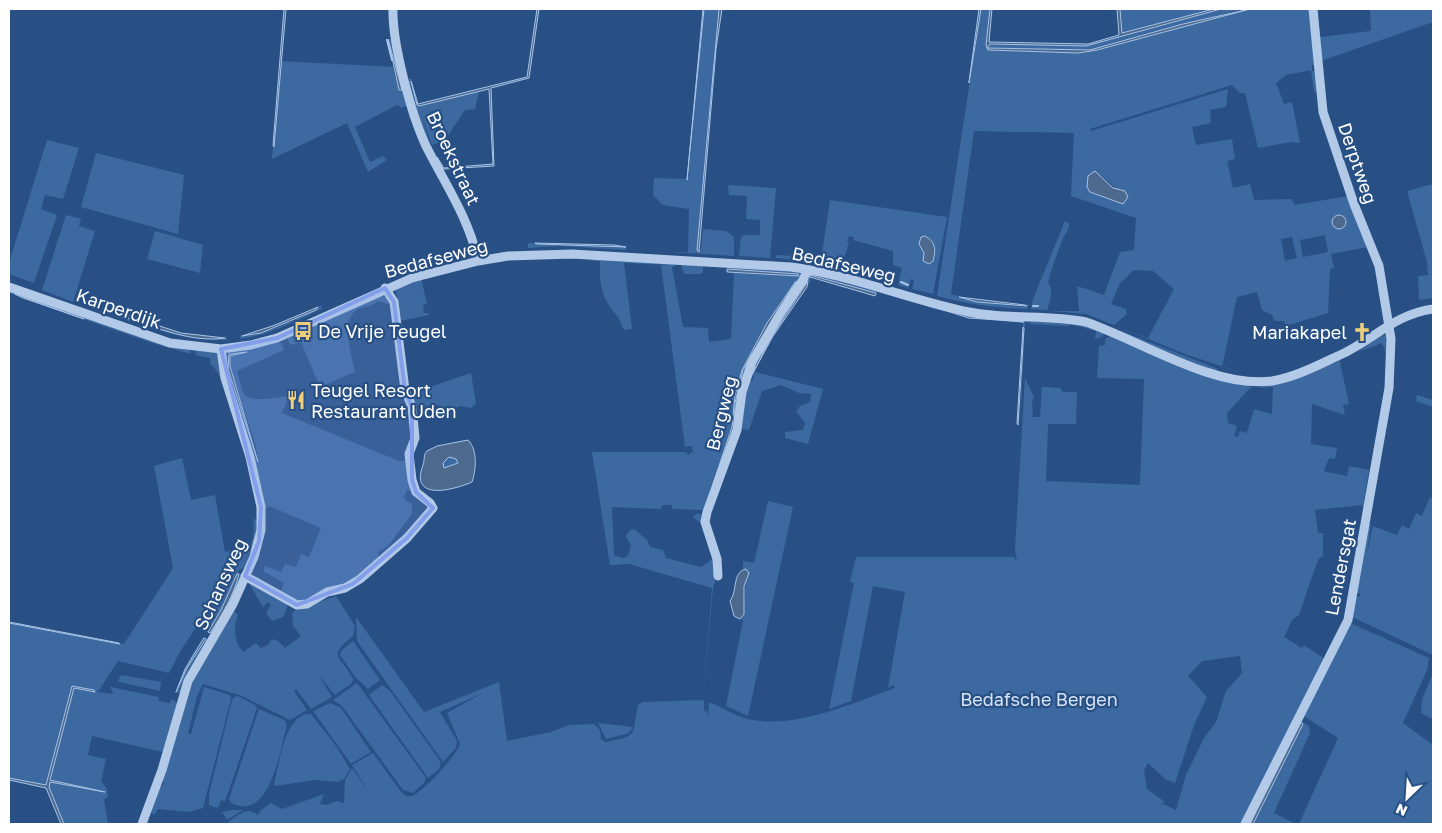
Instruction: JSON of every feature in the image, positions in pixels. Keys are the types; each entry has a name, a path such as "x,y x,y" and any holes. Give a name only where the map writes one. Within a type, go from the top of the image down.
{"street":[{"name":"Broekstraat","path":"393,9 394,37 419,130 468,226 478,261"},
{"name":"Derptweg","path":"1313,9 1323,112 1354,204 1376,256 1389,324"},
{"name":"Bedafseweg","path":"221,349 277,338 385,288 412,278 478,261 540,254 572,254 808,269 971,312 1086,322 1205,370 1248,382 1274,380 1296,374 1358,346 1389,324 1415,312 1433,309"},
{"name":"Bergweg","path":"718,576 717,559 706,517 737,430 745,380 756,356 808,269"},
{"name":"Karperdijk","path":"9,287 170,343 221,349"},
{"path":"245,576 291,602 303,605 327,592 353,584 384,560 407,538 433,508 430,503 416,492 412,480 409,454 415,438 412,407 405,390 394,302 385,288"},
{"name":"Lendersgat","path":"1245,824 1343,631 1351,609 1388,397 1391,354 1389,324"},
{"name":"Schansweg","path":"142,824 162,770 188,681 219,630 245,576 259,541 261,507 244,433 225,378 221,349"}],"highlighted area":[{"path":"385,288 394,302 405,390 412,407 412,480 416,492 433,508 407,538 353,584 297,605 245,576 259,541 261,507 221,349 277,338"}],"green space":[{"path":"704,9 719,9 697,250 701,250 703,229 726,231 734,237 734,256 673,252 688,252 689,209 663,205 653,195 654,178 688,179"},
{"path":"981,9 990,9 986,45 988,50 1079,53 1097,50 1250,9 1311,9 1314,65 1312,65 1312,71 1316,72 1317,93 1314,91 1311,70 1286,75 1276,83 1284,104 1292,102 1300,143 1291,142 1258,148 1245,93 1240,93 1232,85 1090,129 1091,131 1228,89 1226,107 1210,110 1211,123 1192,127 1196,145 1232,139 1235,159 1227,161 1233,188 1250,184 1254,200 1291,199 1295,205 1348,196 1368,247 1331,254 1334,268 1330,269 1328,313 1286,326 1284,321 1275,321 1272,315 1262,310 1257,292 1237,297 1222,366 1185,354 1119,327 1148,338 1174,289 1153,271 1134,270 1120,283 1111,304 1126,309 1127,314 1114,325 1086,314 1051,311 1079,311 1077,286 1104,295 1120,252 1134,250 1136,218 1071,196 1074,133 974,131 951,294 977,302 1025,307 1029,304 1027,309 1004,308 937,296","holes":["1101,175 1118,191 1115,202 1090,192 1087,187 1088,176","1325,235 1328,252 1303,257 1300,240","1292,237 1297,258 1285,261 1281,239"]},
{"path":"1120,9 1214,9 1122,33"},
{"path":"1221,9 1243,9 1090,50 987,48 990,44 1086,46"},
{"path":"1370,9 1433,9 1433,22 1321,61 1320,37 1371,31"},
{"path":"388,39 394,40 414,117 410,119 404,96 406,106 402,108 397,105 355,127 370,162 383,156 387,160 368,172 347,123 272,159 281,61 393,67 399,90 402,89"},
{"path":"411,78 417,105 479,91 475,109 465,110 445,140 432,145 420,110 431,147 428,147 407,80"},
{"path":"47,140 79,148 63,199 45,195 41,209 57,215 34,283 9,274 9,263"},
{"path":"96,153 184,175 178,234 81,207"},
{"path":"1433,184 1433,298 1419,300 1418,276 1428,275 1427,262 1407,191"},
{"path":"728,185 776,188 770,258 739,256 741,237 744,235 760,235 760,220 746,219 747,196 729,195"},
{"path":"830,200 947,217 933,294 912,289 914,280 911,279 908,288 898,285 902,268 893,265 893,251 853,240 854,237 849,236 847,241 849,243 842,265 821,260"},
{"path":"66,215 81,219 79,226 95,231 73,302 42,290"},
{"path":"1065,221 1069,223 1069,228 1049,278 1048,283 1051,292 1047,310 1031,309 1033,299"},
{"path":"155,231 203,245 200,273 147,259"},
{"path":"528,243 626,246 626,250 560,246 528,248"},
{"path":"776,255 821,260 844,270 811,261 776,258"},
{"path":"591,259 672,263 676,266 672,267 683,327 708,328 709,342 731,339 734,273 799,276 727,269 728,266 801,271 803,275 751,361 741,392 736,430 709,505 703,510 673,509 671,505 662,505 661,509 612,507 614,555 623,558 628,556 631,545 626,536 630,530 634,529 647,540 650,547 663,550 666,558 701,567 714,558 704,526 693,517 698,513 702,515 717,565 717,576 713,588 703,696 712,588 629,564 610,565 592,452 686,452 688,455 693,452 692,446 685,447 661,265 671,265 624,263 632,329 625,330 605,298 601,285 600,261 591,261","holes":["796,281 743,370 735,403 734,428 714,485 732,427 735,395 742,370 767,323"]},
{"path":"683,264 703,265 703,272 701,274 685,274 681,267"},
{"path":"811,273 878,290 874,293 810,276 812,278 758,361 754,373 823,389 808,444 785,438 785,432 803,430 805,423 796,411 800,406 810,402 811,394 799,393 781,385 762,391 749,430 739,428 748,380 752,381 754,376 749,374"},
{"path":"421,278 427,304 423,305 424,313 429,313 429,315 399,321 396,289"},
{"path":"9,290 190,350 191,354 149,342 9,293"},
{"path":"377,294 387,298 392,305 378,301 359,309 350,317 348,324 348,340 355,372 322,386 319,385 301,342 290,345 287,337"},
{"path":"321,305 322,309 282,327 251,337 240,339 240,335 246,336 265,332 315,310"},
{"path":"924,305 1025,323 1020,425 1023,323 953,313"},
{"path":"122,314 167,331 206,338 225,338 227,336 227,340 199,339 172,334 121,318"},
{"path":"1032,321 1083,324 1105,332 1102,337 1095,339 1096,331 1070,324 1069,326 1029,324"},
{"path":"1121,331 1218,369 1214,371 1121,333"},
{"name":"Bedafsche Bergen","path":"1112,335 1254,388 1250,388 1227,413 1228,423 1237,426 1234,436 1238,437 1240,431 1247,433 1254,409 1272,414 1273,387 1260,388 1262,386 1353,354 1341,359 1340,362 1349,404 1343,405 1345,415 1312,404 1311,444 1337,448 1335,459 1329,458 1324,470 1326,472 1347,476 1349,466 1369,470 1363,506 1371,469 1364,508 1362,505 1315,510 1318,533 1323,533 1323,556 1319,558 1299,615 1292,620 1284,637 1302,648 1304,645 1325,659 1243,824 228,824 229,821 247,811 258,815 261,810 271,803 282,809 324,794 320,804 327,805 337,801 344,803 345,780 352,768 369,792 352,765 373,753 401,792 406,796 412,796 431,781 458,749 460,744 447,713 483,693 440,712 457,741 456,748 443,762 357,641 356,617 424,712 499,682 507,741 551,732 569,725 594,724 600,730 601,739 605,742 625,738 633,732 638,705 643,702 701,700 704,701 704,713 706,709 708,717 709,702 744,718 780,721 799,719 837,709 890,690 895,687 894,685 888,688 905,592 873,586 851,701 829,709 854,583 850,582 856,557 1014,557 1017,562 1015,549 1025,378 1034,397 1032,402 1033,417 1040,417 1042,387 1060,388 1063,392 1077,392 1076,424 1048,424 1046,481 1140,485 1144,379 1097,378 1099,346 1105,345 1105,339","holes":["1240,656 1242,673 1226,691 1216,722 1204,738 1186,775 1176,810 1161,803 1165,802 1147,789 1144,770 1148,763 1165,779 1175,783 1194,725 1207,697 1188,676 1202,661"]},
{"path":"1382,335 1387,336 1389,372 1379,424 1387,372 1385,352 1382,343 1358,352"},
{"path":"277,341 282,344 284,350 237,371 245,395 253,399 289,396 282,413 399,461 406,461 414,493 407,489 404,497 406,501 412,504 412,514 388,546 378,552 379,560 350,582 303,602 296,602 280,593 284,583 263,571 265,566 281,572 285,564 296,567 301,554 309,557 321,528 269,506 268,508 263,507 227,375 226,356 229,352","holes":["246,352 229,357 234,384 248,420 255,445 257,462 228,369 229,354"]},
{"path":"197,350 215,352 219,355 248,455 245,457 236,422 221,379 210,364 210,358 196,355"},
{"path":"471,373 476,404 471,408 460,406 450,410 436,405 425,408 413,405 409,394"},
{"path":"1417,395 1433,400 1433,407 1416,401"},
{"path":"449,457 456,459 458,463 444,468 443,463"},
{"path":"182,458 191,500 215,495 225,552 250,545 243,567 253,538 254,519 259,520 259,527 246,567 239,570 221,610 208,632 211,633 223,612 240,574 242,576 231,603 211,634 197,626 169,673 118,661 98,692 114,694 110,687 159,697 159,701 170,703 172,699 178,704 163,752 92,736 88,755 106,759 101,781 107,789 108,797 104,799 108,824 64,824 49,787 50,782 105,792 50,780 74,688 94,692 74,686 71,687 46,785 9,778 9,623 124,644 173,568 154,466"},
{"path":"1430,497 1433,499 1433,655 1352,617 1354,598 1360,596 1360,593 1355,593 1368,524 1371,524 1367,554 1373,526 1397,535 1402,525 1409,529 1416,513 1422,516"},
{"path":"768,501 793,507 748,716 726,706 743,621 741,618 744,614 746,569 743,569 743,561 754,563"},
{"path":"248,582 288,605 283,617 272,621 266,613 271,605 268,602 263,607"},
{"path":"336,596 355,626 353,636 340,648 338,653 338,657 353,679 352,683 335,695 318,674 332,697 311,709 296,689 294,691 307,710 290,720 242,696 203,684 197,696 188,734 191,734 204,687 230,695 231,699 203,808 188,812 158,809 154,815 150,810 159,785 162,786 164,782 160,781 188,688 234,611 238,615 235,625 236,639 243,652 256,643 261,648 268,645 272,639 278,641 285,648 301,636 293,626 292,614 295,610"},
{"path":"1350,623 1429,658 1427,670 1403,723 1433,745 1433,817 1431,824 1299,824 1338,738 1304,716"},
{"path":"203,637 208,639 181,693 175,693 189,660"},
{"path":"353,641 380,680 368,689 356,678 340,655 341,651"},
{"path":"1433,673 1433,719 1421,713 1422,700"},
{"path":"121,675 161,682 160,691 120,682 118,681"},
{"path":"357,683 426,778 424,783 413,793 403,790 342,706 333,700"},
{"path":"382,685 390,691 441,762 439,769 428,778 369,695"},
{"path":"238,696 257,708 227,796 225,801 221,800 218,808 209,805 209,794 232,700"},
{"path":"330,703 341,708 371,752 351,764 313,711"},
{"path":"259,709 284,720 287,725 279,759 270,784 256,802 247,806 239,806 231,803 229,799"},
{"path":"311,714 336,746 350,769 344,779 338,782 315,780 275,786 281,753 289,730 302,715"},
{"path":"1299,720 1309,726 1310,733 1274,813 1296,824 1253,824 1303,724"},
{"path":"598,723 633,727 629,733 606,739"},
{"path":"243,810 227,820 222,812"}],"shaded area":[{"path":"284,9 286,9 274,147 273,145"},
{"path":"537,9 539,9 529,78 491,88 494,166 443,169 437,157 444,168 493,164 489,89 419,106 417,105 411,81 418,104 527,77"},
{"path":"703,9 704,9 687,180"},
{"path":"719,9 722,9 716,49 699,252 697,250"},
{"path":"979,9 981,9 969,83 969,82"},
{"path":"990,9 992,9 989,42 1088,44 1119,35 1117,9 1120,9 1122,33 1214,9 1221,9 1086,46 990,44 987,48"},
{"path":"1250,9 1097,50 1079,53 988,50 987,48 1090,50 1183,24"},
{"path":"388,39 402,90 399,90"},
{"path":"1095,171 1113,188 1125,191 1128,197 1123,204 1090,192 1087,187 1088,176"},
{"path":"1339,215 1344,217 1346,222 1344,227 1339,229 1334,227 1332,222 1334,217"},
{"path":"925,236 933,244 935,253 933,261 929,264 923,261 924,253 919,244 921,237"},
{"path":"535,243 614,245 626,247 537,244"},
{"path":"727,269 798,274 799,276 727,272"},
{"path":"810,275 876,294 875,296 810,277"},
{"path":"796,281 743,370 735,403 734,428 713,484 732,427 735,395 742,370 767,323"},
{"path":"808,281 807,287 773,336 753,373 772,336"},
{"path":"15,294 84,319 23,298"},
{"path":"959,297 1025,305 1027,306 977,302"},
{"path":"318,307 316,310 261,333 242,336 275,325"},
{"path":"937,308 981,318 1024,322 969,318"},
{"path":"126,315 181,333 225,338 200,338 175,334 127,318"},
{"path":"1024,328 1018,425 1017,423"},
{"path":"247,352 230,356 230,366 258,462 228,369 229,354"},
{"path":"468,440 475,455 472,482 445,490 428,489 422,484 420,477 425,454 437,446","holes":["449,457 456,459 458,463 444,468 443,463"]},
{"path":"746,569 749,573 744,586 744,614 740,619 734,616 730,601 739,574"},
{"path":"237,574 239,574 237,582 231,597 210,633 208,632 221,610"},
{"path":"9,623 119,643 120,644"},
{"path":"204,638 206,639 187,668 176,692 185,669"},
{"path":"72,686 94,690 95,692 74,688 50,780 105,792 50,782 49,787 64,824 61,824 46,788 9,780 9,778 46,785"},
{"path":"1301,722 1303,724 1253,824 1250,824"}],"waterway":[{"path":"387,40 392,60"},
{"path":"901,282 908,285"},
{"path":"1033,306 1038,306"}],"place":[{"name":"De Vrije Teugel","path":"303,331"},
{"name":"Mariakapel","path":"1362,332"},
{"name":"Teugel Resort Restaurant Uden","path":"296,400"}]}
